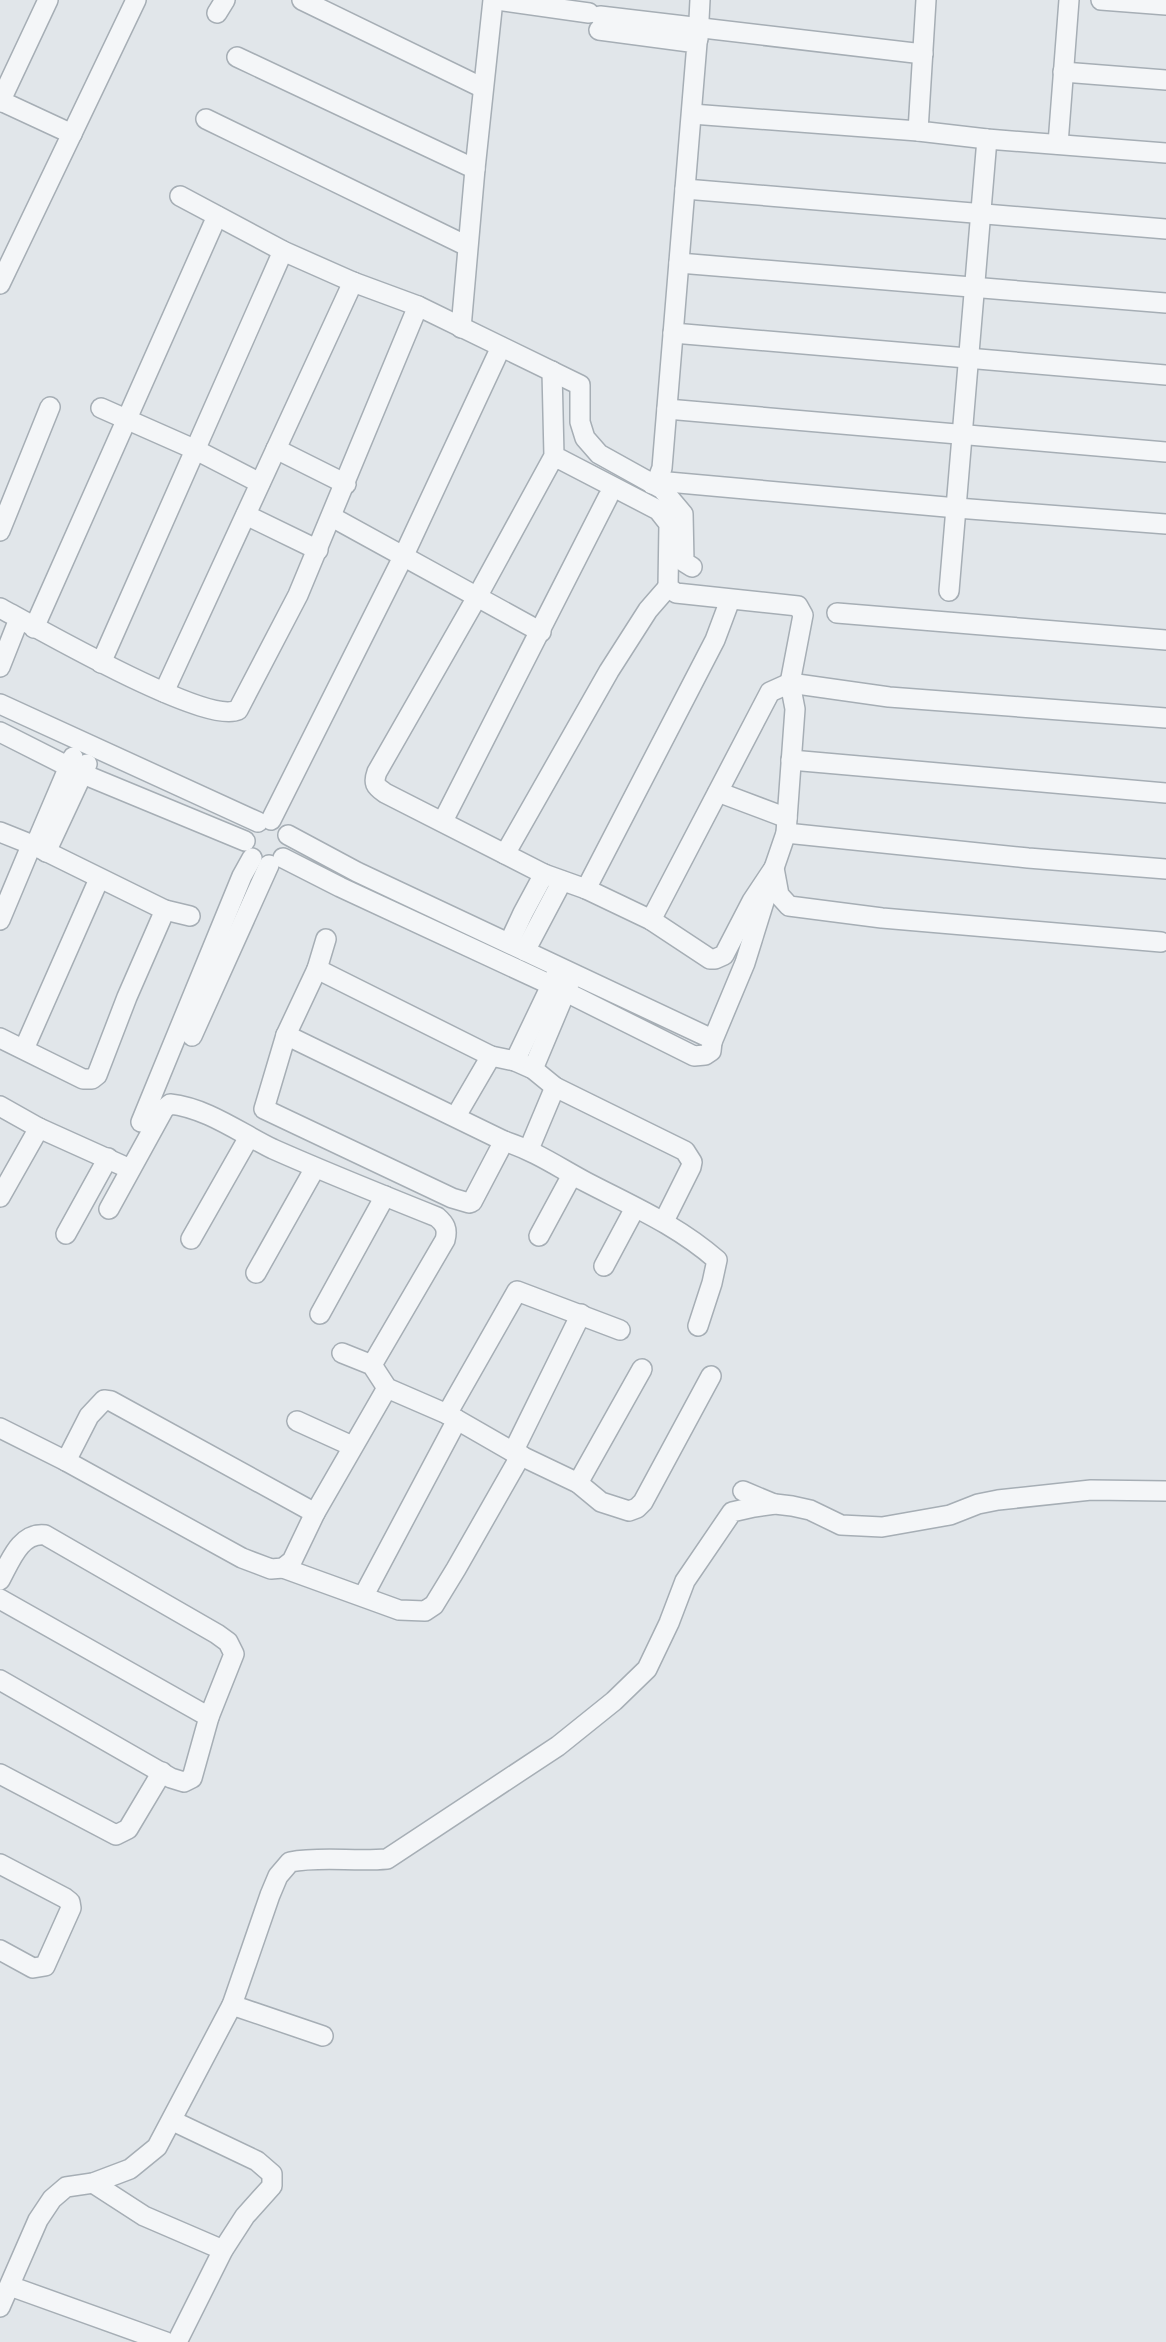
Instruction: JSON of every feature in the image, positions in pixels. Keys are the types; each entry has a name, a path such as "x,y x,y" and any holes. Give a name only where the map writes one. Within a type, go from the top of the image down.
{"street":[{"path":"48,0 0,102 72,134"},
{"path":"0,284 136,0"},
{"path":"302,0 483,88"},
{"path":"461,328 483,88 495,0 698,36 923,54"},
{"path":"655,482 662,468 701,0"},
{"path":"918,131 926,0"},
{"path":"1058,144 1069,0"},
{"path":"1101,0 1166,5"},
{"path":"237,57 475,169"},
{"path":"1063,72 1166,80"},
{"path":"692,114 1166,153"},
{"path":"206,119 467,246"},
{"path":"949,591 988,139"},
{"path":"685,189 1166,229"},
{"path":"180,196 284,251 353,282 418,306 580,385 580,422 585,438 599,454 655,482 683,514 684,562 692,567"},
{"path":"0,667 27,624 126,419 216,216"},
{"path":"101,663 284,251"},
{"path":"679,263 1166,303"},
{"path":"164,692 353,282"},
{"path":"0,608 101,663 164,692 220,713 238,710 298,595 418,306"},
{"path":"673,333 1166,375"},
{"path":"192,1036 262,855 249,830 264,821 404,555 501,346"},
{"path":"552,371 554,456 377,772 374,781 376,787 505,854 651,920 710,958 724,955 752,901 774,868"},
{"path":"0,531 50,407"},
{"path":"101,408 195,450 260,483"},
{"path":"667,409 1166,452"},
{"path":"276,449 346,484"},
{"path":"505,854 609,671 648,610 668,587 669,524 658,510 554,456"},
{"path":"655,482 1166,524"},
{"path":"443,821 607,498"},
{"path":"246,515 318,550"},
{"path":"332,517 541,632"},
{"path":"0,732 75,770 262,855 562,980 710,1038 712,1042 745,963 786,826 795,709 790,683 803,615 798,606 676,593 668,587"},
{"path":"586,889 715,640 730,600"},
{"path":"837,613 1166,640"},
{"path":"651,920 769,692 790,683 888,697 1166,718"},
{"path":"0,705 264,821 282,825 288,835 289,847 262,855 242,876 142,1122"},
{"path":"0,920 87,744"},
{"path":"791,760 1166,793"},
{"path":"718,792 786,826 1028,858 1166,869"},
{"path":"0,832 165,910 190,916"},
{"path":"288,835 357,872 517,947 562,980"},
{"path":"774,868 779,895 789,906 882,918 1161,942"},
{"path":"517,947 523,913 553,877"},
{"path":"24,1049 99,879"},
{"path":"0,1038 83,1079 92,1079 97,1075 165,910"},
{"path":"326,939 317,969 286,1035 264,1109 452,1198 469,1203 472,1202 504,1141"},
{"path":"317,969 491,1056 524,1065 555,1087 688,1154 691,1167 664,1221"},
{"path":"524,1065 562,980"},
{"path":"286,1035 504,1141 529,1149 635,1208 664,1221 717,1260 698,1326"},
{"path":"456,1116 491,1056"},
{"path":"529,1149 555,1087"},
{"path":"108,1209 164,1109 170,1104 186,1106 204,1113 248,1138 314,1168 437,1217 447,1231 443,1244 372,1365"},
{"path":"0,1106 39,1128 130,1169"},
{"path":"0,1197 39,1128"},
{"path":"191,1240 248,1138"},
{"path":"65,1234 108,1158"},
{"path":"256,1273 314,1168"},
{"path":"539,1236 572,1174"},
{"path":"320,1314 385,1196"},
{"path":"604,1266 635,1208"},
{"path":"363,1595 517,1291 620,1330"},
{"path":"1,1430 65,1461 242,1558 271,1569 284,1568 399,1610 425,1611 433,1605 456,1569 517,1453 581,1314"},
{"path":"342,1353 372,1365 387,1388 452,1417 578,1483 601,1502 629,1511 643,1502 711,1376"},
{"path":"578,1483 642,1369"},
{"path":"284,1568 292,1561 315,1513 387,1388"},
{"path":"65,1461 94,1410 104,1401 111,1401 315,1513"},
{"path":"297,1421 352,1446"},
{"path":"743,1491 775,1504 801,1507 841,1525 882,1527 950,1515 978,1504 998,1500 1091,1490 1166,1491"},
{"path":"0,2306 38,2220 52,2199 66,2187 93,2183 130,2169 157,2147 232,2005 270,1895 278,1876 290,1862 326,1858 365,1861 387,1859 558,1746 614,1701 647,1670 685,1581 732,1512 775,1504"},
{"path":"0,1580 18,1548 28,1537 45,1535 208,1629 228,1642 234,1654 209,1717 192,1778 184,1782 0,1681"},
{"path":"0,1599 209,1717"},
{"path":"0,1774 116,1835 128,1829 162,1772"},
{"path":"0,1864 65,1898 70,1902 71,1908 45,1966 33,1968 0,1950"},
{"path":"232,2005 323,2036"},
{"path":"173,2121 257,2161 272,2174 271,2186 245,2216 223,2250 177,2342"},
{"path":"93,2183 144,2216 223,2250"},
{"path":"10,2286 166,2342"}]}
